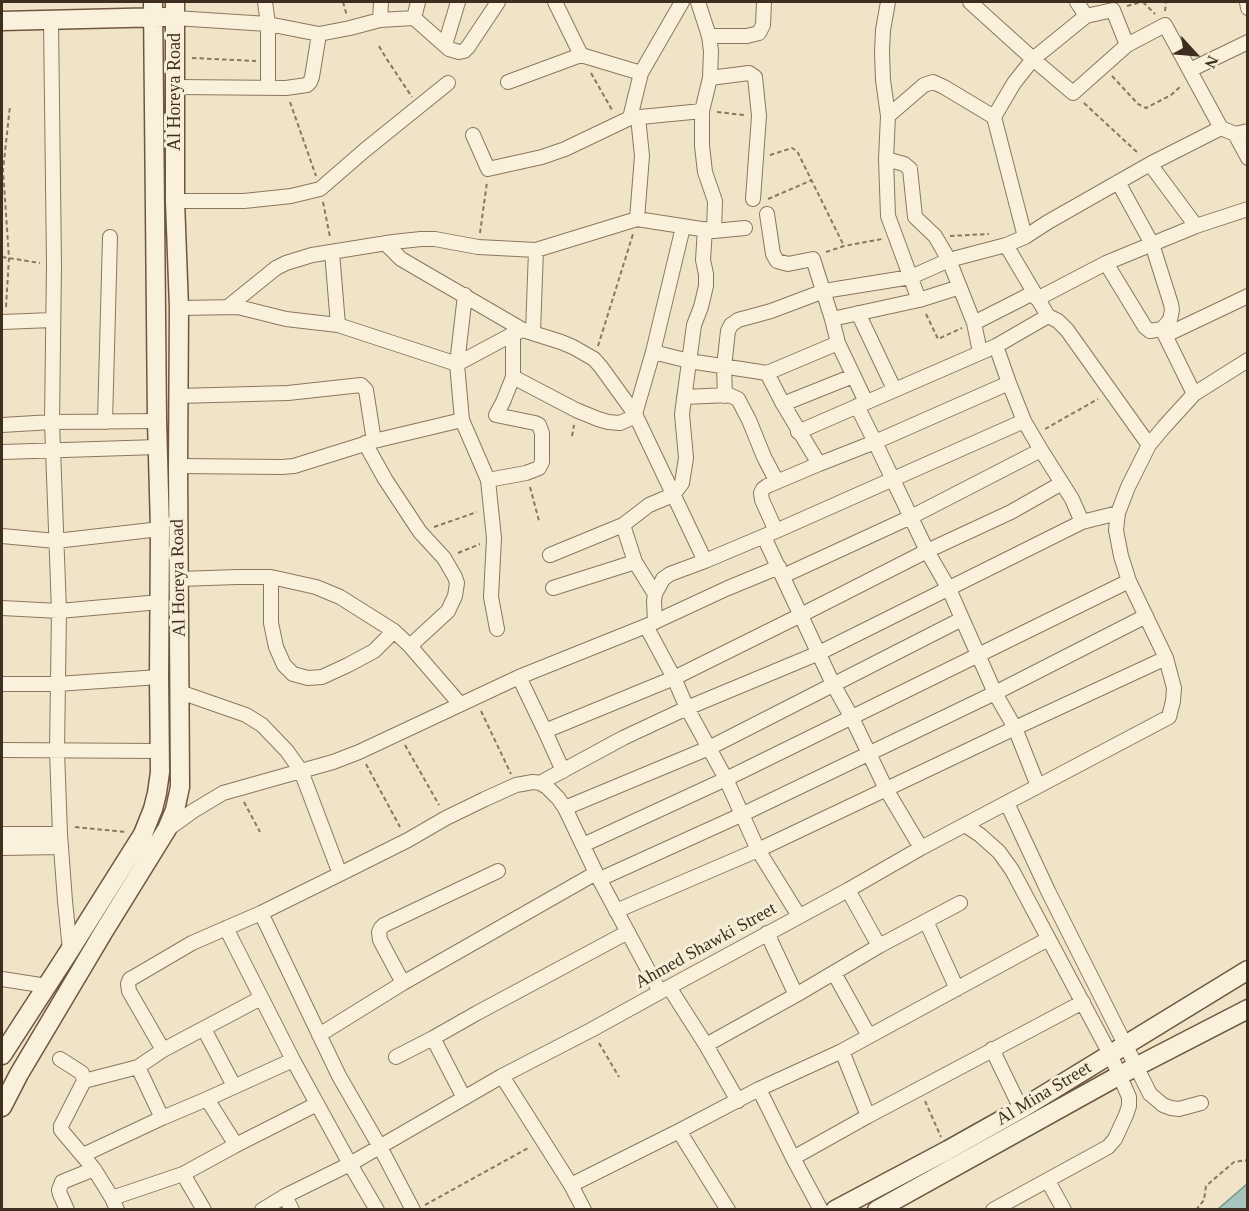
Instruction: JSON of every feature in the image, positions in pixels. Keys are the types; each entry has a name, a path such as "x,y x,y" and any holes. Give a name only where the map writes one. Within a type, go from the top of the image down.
{"main road":[{"path":"2,21 51,20 153,9 175,10"},
{"name":"Al Horeya Road","path":"2,1055 143,834 153,809 160,772 160,529 153,9"},
{"name":"Al Horeya Road","path":"2,1107 19,1074 167,829 175,810 180,787 179,308 175,201 175,10"},
{"name":"Al Mina Street","path":"835,1209 1021,1109 1248,970"},
{"name":"Al Mina Street","path":"877,1209 1129,1071 1248,1009"}],"street":[{"path":"265,2 268,24 268,87"},
{"path":"380,20 381,2"},
{"path":"414,18 418,2"},
{"path":"445,45 458,2"},
{"path":"175,10 319,34 380,20 414,18 454,52 459,52 468,47 498,2"},
{"path":"555,2 581,55"},
{"path":"638,219 642,156 629,120 641,73 682,2"},
{"path":"550,555 622,525 649,505 673,495 682,483 686,466 682,414 694,325 706,286 703,260 715,201 703,160 702,111 710,78 711,51 698,2"},
{"path":"708,36 747,36 759,33 763,25 764,2"},
{"path":"888,2 882,52 888,116 886,159 888,216 919,300"},
{"path":"970,2 1073,93 1127,45 1165,25 1221,128"},
{"path":"1077,2 1086,16"},
{"path":"1247,2 1248,8"},
{"path":"994,117 1014,83 1033,59 1086,16 1113,10 1127,45"},
{"path":"51,20 54,266 52,422 59,611 57,751 60,836 70,950"},
{"path":"176,87 286,88 304,86 310,82 312,77 319,34"},
{"path":"1192,73 1248,42"},
{"path":"508,82 581,55 641,73"},
{"path":"710,78 748,73 752,74 755,79 759,116 755,159 773,254 777,261 788,264 813,259 838,343 853,376 875,442 927,551 949,589 995,693 1015,728 1038,786"},
{"path":"888,116 924,86 933,82 994,117 1025,237"},
{"path":"175,201 244,201 291,196 320,189 448,83"},
{"path":"473,135 488,169 542,157 629,120 702,111"},
{"path":"725,396 724,367 728,331 735,322 781,308 824,291 911,276 949,260 1006,245 1025,237 1150,164 1221,128 1241,132 1248,158"},
{"path":"886,159 904,164 910,169 915,217 935,236 949,260 974,323 980,352"},
{"path":"1150,164 1196,226"},
{"path":"1118,182 1152,244 1171,304 1170,320 1164,332"},
{"path":"974,323 1106,262 1196,226 1248,209"},
{"path":"888,216 915,217"},
{"path":"229,306 276,268 286,263 312,255 385,243 435,239 478,248 536,250 638,219 710,230 745,228"},
{"path":"513,377 598,419 620,423 635,414 653,352 683,227"},
{"path":"105,422 110,237"},
{"path":"385,243 401,259 523,332 561,342 594,359 609,376 635,414 705,561"},
{"path":"1006,245 1048,316 1058,321 1067,330 1149,445"},
{"path":"488,480 526,473 539,468 542,462 541,429 535,423 496,416 513,377 523,332 536,250"},
{"path":"332,252 338,325"},
{"path":"1106,262 1145,327 1150,331 1164,332 1248,296"},
{"path":"832,319 919,300 960,287"},
{"path":"465,296 457,363 462,420 488,480 494,538 491,602 496,629"},
{"path":"179,308 229,306 246,308 286,319 338,325 457,363 523,332"},
{"path":"858,313 894,389"},
{"path":"798,432 996,346 1048,316"},
{"path":"3,322 52,320"},
{"path":"1164,332 1194,394"},
{"path":"653,352 689,361 767,373 838,343"},
{"path":"996,346 1024,421 1072,499 1082,522"},
{"path":"616,910 758,850 1166,658 1129,581 1118,544 1116,530 1118,513 1149,445 1179,409 1194,394 1248,360"},
{"path":"767,373 798,432 819,464"},
{"path":"783,404 853,376"},
{"path":"921,848 886,789 833,684 781,572 761,495 765,487 1009,383"},
{"path":"178,396 298,392 361,385 366,390 369,442 385,479 420,532 444,558 457,583 453,603 448,611 410,645"},
{"path":"684,397 735,397 749,420 777,482"},
{"path":"178,466 288,466 369,442 462,420"},
{"path":"2,425 157,421"},
{"path":"799,916 758,850 726,779 687,708 650,624 655,594 666,576 770,534 1024,421"},
{"path":"2,452 158,447"},
{"path":"167,829 223,793 333,762 359,752 519,677 650,624 728,588 781,572 911,518 1041,450"},
{"path":"545,731 674,678 927,551 1011,512 1062,483"},
{"path":"540,783 623,738 687,708 819,653 1082,522 1118,513"},
{"path":"622,525 635,562 655,594"},
{"path":"2,536 56,541 160,529"},
{"path":"553,588 635,562"},
{"path":"271,577 271,622 280,657 293,674 308,678 322,677 374,651 394,631"},
{"path":"179,579 271,577 316,587 340,597 394,631 410,645 460,704"},
{"path":"583,845 726,779 1129,581"},
{"path":"2,608 59,611 160,602"},
{"path":"319,1035 403,983 598,876 741,815 995,693 1146,616"},
{"path":"565,808 710,748 962,619"},
{"name":"Ahmed Shawki Street","path":"262,1209 350,1164 502,1076 591,1030 921,848 1168,717 1171,713 1174,688 1166,658"},
{"path":"2,684 57,684 159,677"},
{"path":"519,677 563,771"},
{"path":"180,692 246,715 262,724 287,751 301,771 340,874"},
{"path":"2,750 159,751"},
{"path":"163,1050 129,992 130,979 192,943 340,874 446,818 516,785 533,782 540,783 553,793 565,808 628,932 664,989 706,1045 738,1101"},
{"path":"1007,803 1129,1071 1163,1105 1179,1109 1201,1103"},
{"path":"965,825 991,844 1004,859 1083,1002 1118,1049"},
{"path":"2,834 60,836"},
{"path":"2,848 60,836"},
{"path":"403,983 380,940 381,928 498,871"},
{"path":"848,890 879,946"},
{"path":"706,1045 879,946 960,903"},
{"path":"261,912 339,1076 415,1209"},
{"path":"926,921 957,989"},
{"path":"226,928 293,1060 350,1164 378,1209"},
{"path":"396,1057 628,932"},
{"path":"767,933 796,995"},
{"path":"571,1185 759,1089 842,1052 1048,939"},
{"path":"834,973 869,1036"},
{"path":"2,979 47,986"},
{"path":"84,1081 138,1067 163,1050 261,998"},
{"path":"793,1158 919,1088 1083,1002"},
{"path":"204,1029 234,1086"},
{"path":"433,1038 464,1098"},
{"path":"992,1049 1021,1109"},
{"path":"842,1052 868,1116"},
{"path":"60,1059 82,1074 84,1081 61,1126 61,1131 94,1169 115,1204 183,1174 317,1104"},
{"path":"83,1155 293,1060"},
{"path":"138,1067 162,1118"},
{"path":"993,1209 1108,1147 1115,1139 1129,1106 1129,1071"},
{"path":"502,1076 584,1209"},
{"path":"759,1089 821,1209"},
{"path":"207,1099 236,1145"},
{"path":"679,1131 728,1209"},
{"path":"67,1209 59,1190 62,1182 94,1169"},
{"path":"183,1174 204,1209"},
{"path":"1048,1180 1064,1209"},
{"path":"285,1196 292,1209"}],"path":[{"path":"1143,2 1165,25"},
{"path":"379,46 418,106"},
{"path":"581,55 629,120"},
{"path":"176,57 267,62"},
{"path":"1103,66 1138,104 1146,108 1171,94 1192,73"},
{"path":"286,88 320,189 332,252"},
{"path":"1073,93 1150,164"},
{"path":"3,322 9,258 2,170 10,106"},
{"path":"702,111 759,116"},
{"path":"755,159 795,149 844,246"},
{"path":"478,248 488,169"},
{"path":"762,204 812,180"},
{"path":"594,359 638,219"},
{"path":"935,236 992,234 1006,245"},
{"path":"813,259 844,246 897,236"},
{"path":"2,258 54,266"},
{"path":"919,300 938,339 974,323"},
{"path":"1033,436 1111,392"},
{"path":"526,473 539,521"},
{"path":"420,532 490,507"},
{"path":"444,558 494,538"},
{"path":"475,698 516,785"},
{"path":"399,734 446,818"},
{"path":"359,752 408,840"},
{"path":"237,788 260,832"},
{"path":"60,836 143,834"},
{"path":"591,1030 619,1077"},
{"path":"919,1088 948,1150"},
{"path":"415,1209 542,1140"},
{"path":"1196,1209 1204,1200 1206,1186 1234,1162 1248,1160"}],"water":[{"path":"1247,1184 1247,1209 1218,1209"}]}
